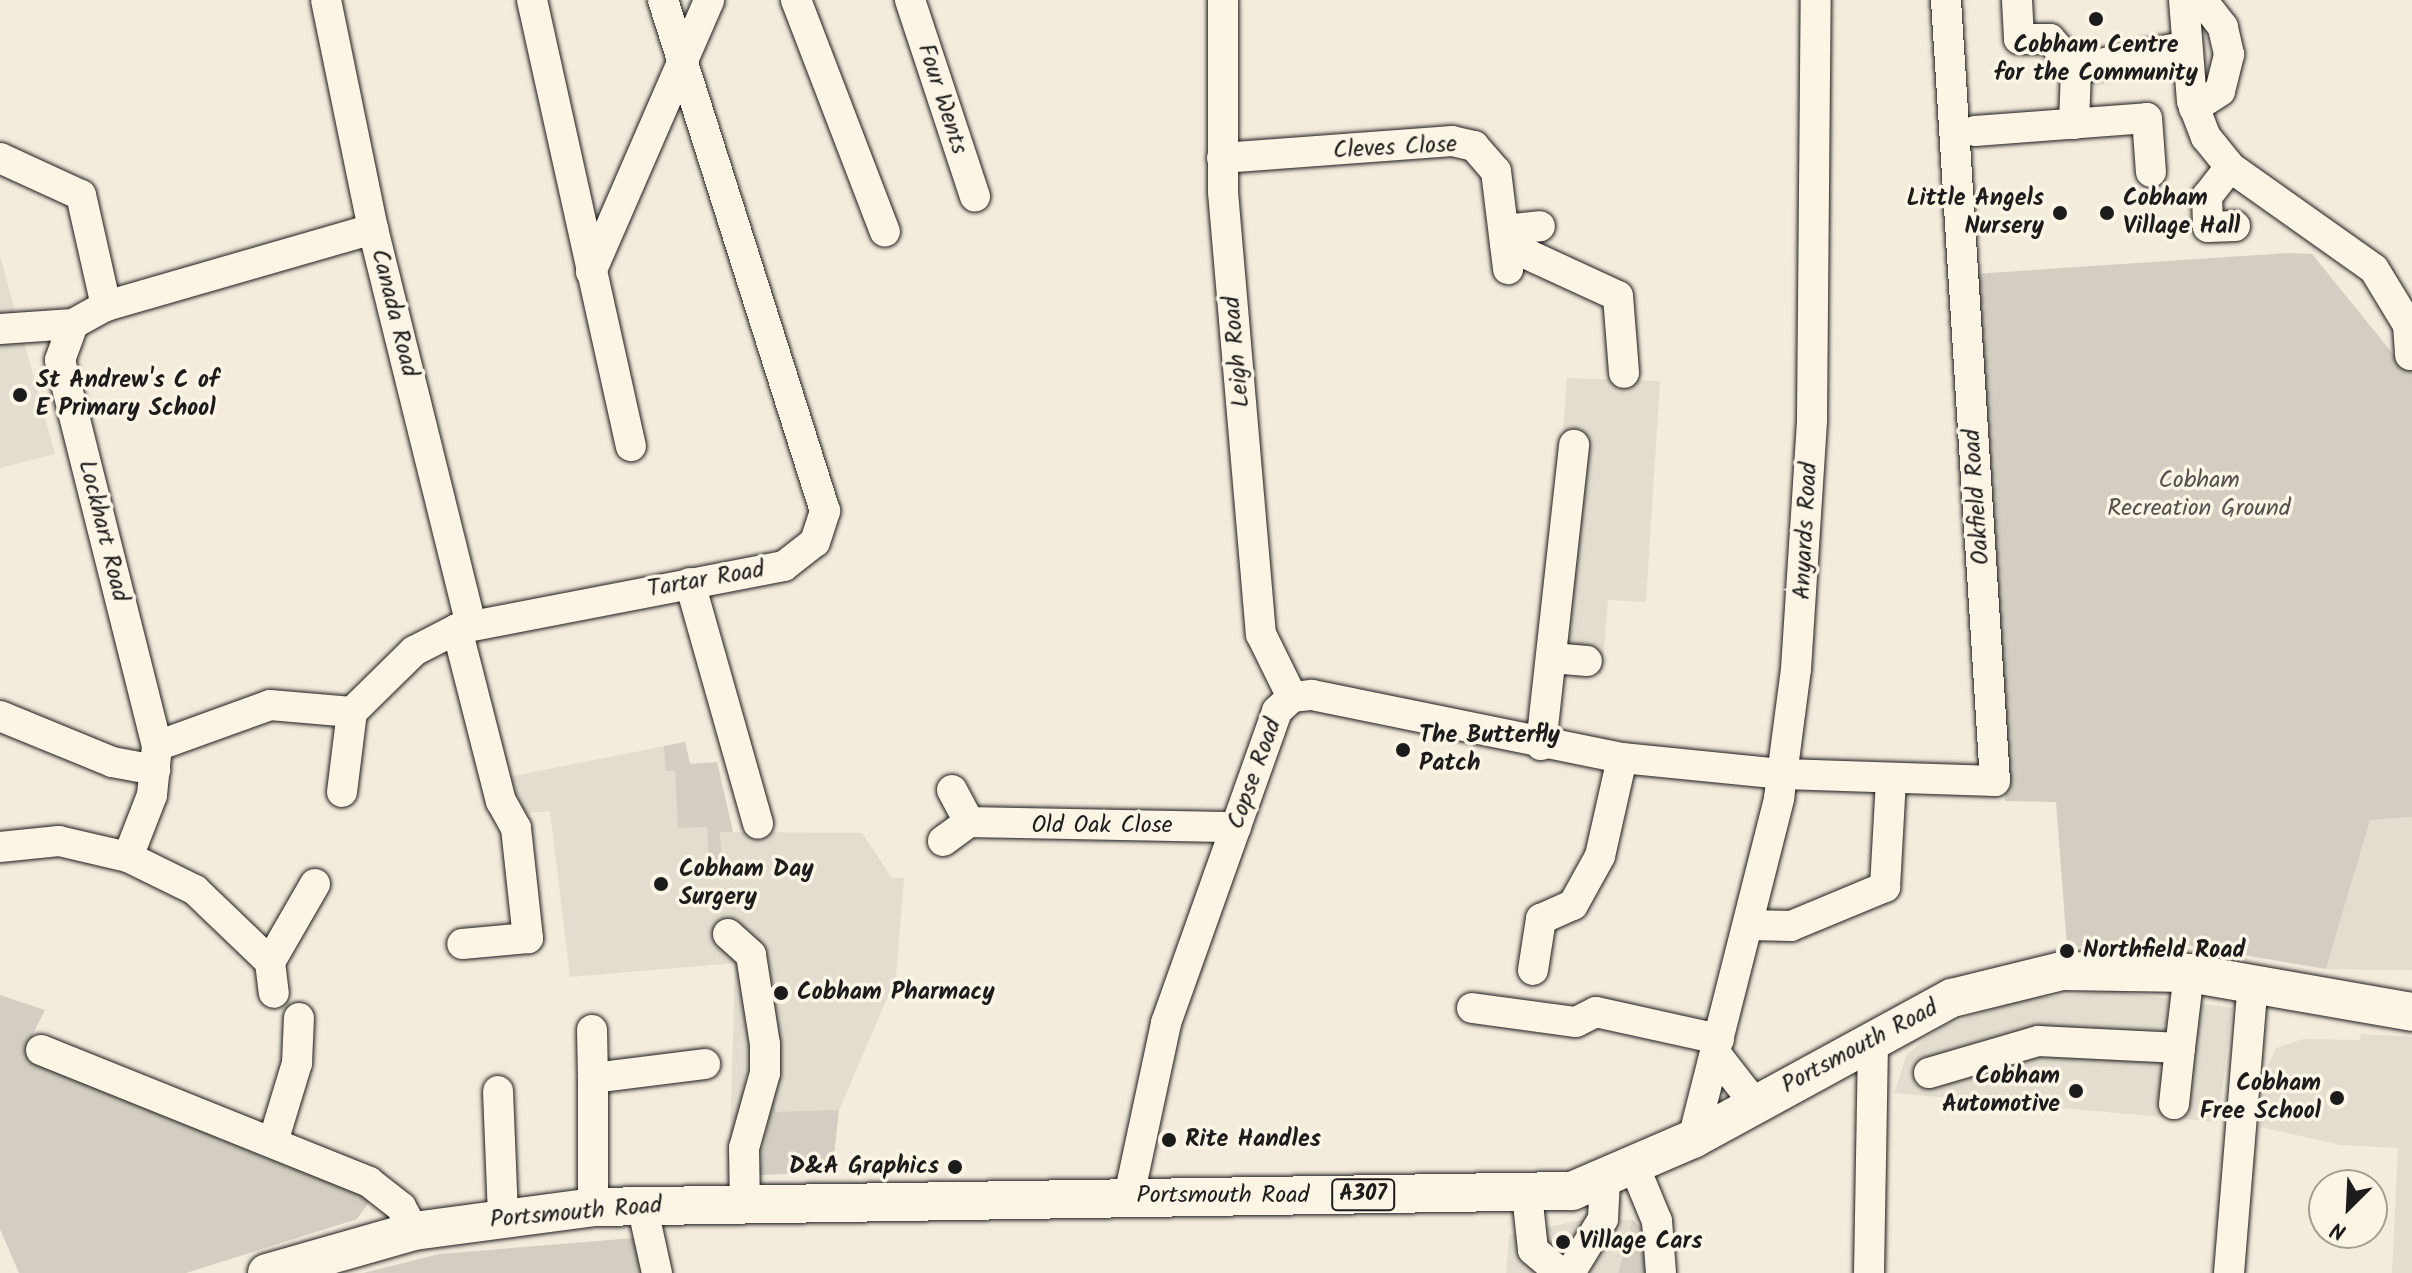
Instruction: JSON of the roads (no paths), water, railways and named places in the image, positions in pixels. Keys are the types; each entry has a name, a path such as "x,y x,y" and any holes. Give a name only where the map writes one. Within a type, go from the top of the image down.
{"main road":[{"name":"Portsmouth Road","path":"267,1273 414,1231 593,1207 1129,1196 1527,1194 1620,1174 1693,1139 1873,1038 1952,998 2014,979 2097,969 2189,973 2412,1012"}],"street":[{"name":"Canada Road","path":"326,0 373,229 501,801 516,828 528,938 462,944"},
{"path":"532,0 631,446"},
{"name":"Tartar Road","path":"352,712 414,651 464,626 784,566 815,542 825,511 663,0"},
{"path":"591,272 709,0"},
{"path":"796,0 885,232"},
{"name":"Four Wents","path":"910,0 975,197"},
{"name":"Leigh Road","path":"1223,0 1222,158 1261,634 1292,697"},
{"name":"Anyards Road","path":"1693,1139 1749,925 1783,774 1811,434 1816,0"},
{"name":"Oakfield Road","path":"1783,774 1891,781 1995,781 1946,0"},
{"path":"2017,0 2019,39 2050,39 2076,69 2074,124"},
{"path":"2184,0 2194,108 2230,167 2356,252 2410,324 2410,355"},
{"path":"2194,108 2220,91 2229,54 2223,27 2202,0"},
{"path":"2076,69 2187,46"},
{"path":"1975,131 2147,118 2151,172"},
{"name":"Cleves Close","path":"1222,158 1463,142 1484,152 1496,171 1506,248"},
{"path":"0,158 81,195 106,306"},
{"path":"2230,167 2207,196 2208,227 2235,226"},
{"path":"1506,248 1540,226"},
{"path":"0,329 73,324 106,306 373,229"},
{"path":"1506,248 1618,296 1624,373"},
{"name":"Lockhart Road","path":"73,324 60,360 156,758"},
{"path":"1541,745 1574,445"},
{"path":"690,583 758,824"},
{"path":"1552,658 1587,661"},
{"name":"Copse Road","path":"1129,1196 1166,1023 1277,711 1292,697 1312,695 1541,745 1622,758 1783,774"},
{"path":"0,716 112,762 156,758 270,705 352,712 342,792"},
{"path":"128,857 156,758"},
{"path":"1533,970 1541,919 1573,905 1600,856 1622,758"},
{"path":"1749,925 1791,926 1885,887 1891,781"},
{"path":"943,841 969,822 952,790"},
{"name":"Old Oak Close","path":"969,822 1236,827"},
{"path":"0,847 44,840 128,857 195,890 270,962"},
{"path":"274,993 270,962 315,884"},
{"path":"728,934 751,955 765,1044 765,1073 744,1148 745,1204"},
{"path":"2174,1104 2189,973"},
{"path":"2229,1273 2253,984"},
{"path":"1472,1008 1576,1022 1596,1012 1718,1046 1755,1104"},
{"path":"273,1142 297,1063 299,1018"},
{"path":"592,1030 593,1207"},
{"path":"1869,1273 1873,1038"},
{"path":"1929,1073 2038,1041 2180,1048"},
{"path":"41,1050 385,1190 414,1231"},
{"path":"593,1078 705,1064"},
{"path":"498,1091 503,1217"},
{"path":"1570,1273 1603,1219 1620,1174"},
{"path":"1620,1174 1657,1221 1661,1273"},
{"path":"1527,1194 1533,1250 1560,1273"},
{"path":"642,1205 657,1273"}],"place":[{"name":"Cobham Centre for the Community","path":"2096,19"},
{"name":"Little Angels Nursery","path":"2060,213"},
{"name":"Cobham Village Hall","path":"2107,213"},
{"name":"St Andrew's C of E Primary School","path":"20,395"},
{"name":"The Butterfly Patch","path":"1403,750"},
{"name":"Cobham Day Surgery","path":"661,884"},
{"name":"Northfield Road","path":"2067,951"},
{"name":"Cobham Pharmacy","path":"781,993"},
{"name":"Cobham Automotive","path":"2076,1091"},
{"name":"Cobham Free School","path":"2337,1098"},
{"name":"Rite Handles","path":"1169,1140"},
{"name":"D&A Graphics","path":"955,1167"},
{"name":"Village Cars","path":"1563,1242"}],"park label":[{"name":"Cobham Recreation Ground","path":"2199,495"}]}
